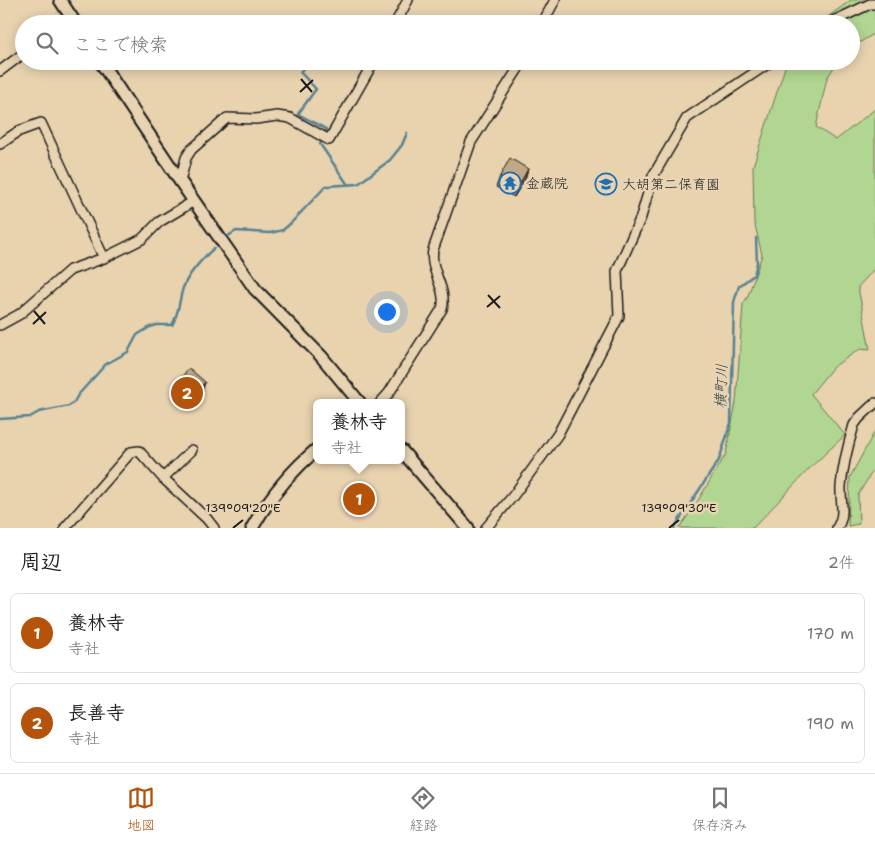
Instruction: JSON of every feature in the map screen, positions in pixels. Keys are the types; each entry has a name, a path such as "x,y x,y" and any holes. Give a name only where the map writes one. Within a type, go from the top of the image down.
{"street":[{"path":"60,0 70,15"},
{"path":"400,15 408,0"},
{"path":"547,15 555,0"},
{"path":"846,15 870,4 875,4"},
{"path":"0,71 15,59"},
{"path":"106,70 255,289 321,356 357,399"},
{"path":"180,181 186,158 191,150 227,118 256,119 277,116 290,118 329,140 369,70"},
{"path":"384,399 442,309 444,297 431,260 433,250 471,142 517,70"},
{"path":"486,528 513,496 558,434 619,316 617,271 641,217 653,176 687,118 759,70"},
{"path":"0,144 19,131 41,123 104,258"},
{"path":"0,325 20,314 70,270 104,258 142,239 158,222 194,201"},
{"path":"837,528 843,514 841,487 852,431 859,418 875,403"},
{"path":"65,528 131,452 139,450 163,478 207,519 214,528"},
{"path":"163,478 192,450"},
{"path":"252,528 276,491 313,453"},
{"path":"405,454 468,528"}],"green space":[{"path":"851,0 875,0 875,33 860,42 860,15 830,15"},
{"path":"784,70 832,70 827,78 816,127 836,140 875,109 875,268 858,287 870,350 860,349 833,367 811,394 845,435 811,467 753,528 679,528 726,454 736,402 743,304 748,296 762,255 754,221 753,166"},
{"path":"875,431 875,467 858,495 859,524 848,526 850,477"}],"building":[{"path":"510,158 528,169 518,187 500,176"},
{"path":"189,368 205,382 193,398 176,384"},
{"path":"364,482 372,493 360,502 351,490"}],"waterway":[{"path":"302,70 300,72 316,89 298,114 326,129 320,144 348,185"},
{"path":"225,238 236,231 270,233 283,230 326,186 358,184 390,160 402,145 407,133"},
{"name":"横町川","path":"674,528 719,460 731,423 734,302 739,286 754,275 757,263 756,238"},
{"path":"0,419 30,417 39,412 69,406 106,364 128,352 137,335 150,327 172,325 186,282 196,266 214,248"}],"place":[{"name":"金蔵院","path":"510,183"},
{"name":"大胡第二保育園","path":"606,184"},
{"name":"長善寺","path":"187,393"},
{"name":"養林寺","path":"359,499"}]}
